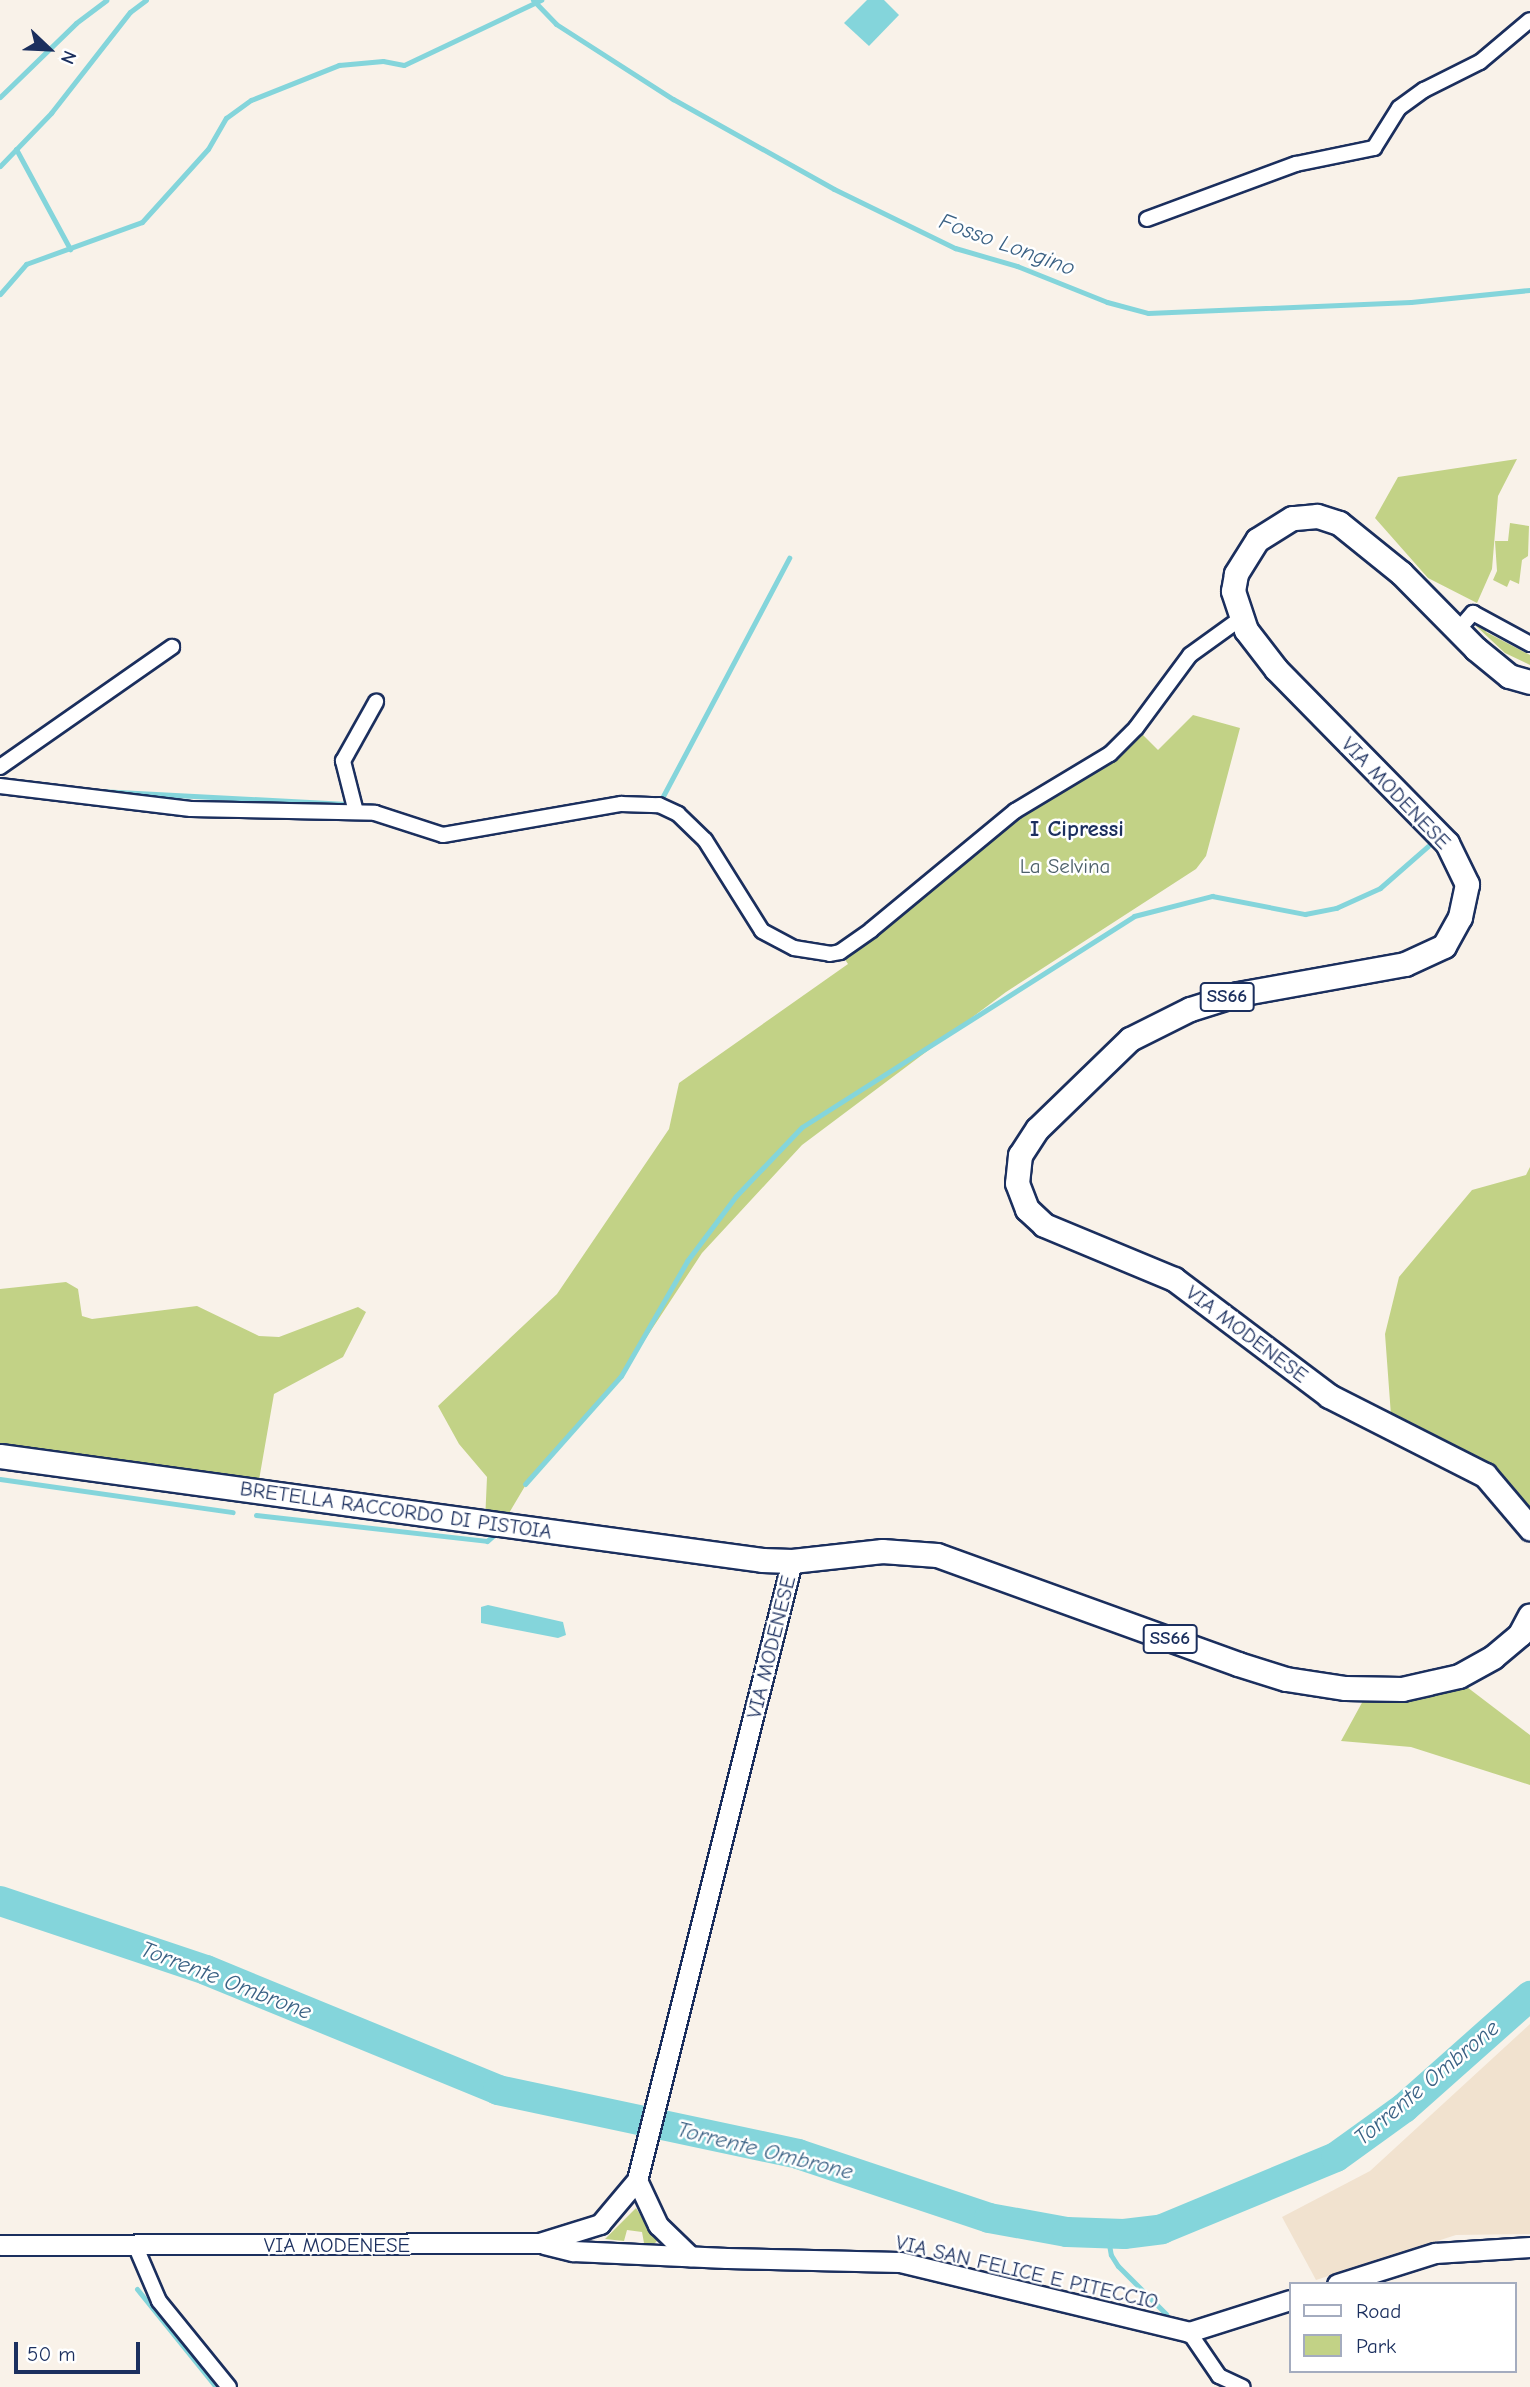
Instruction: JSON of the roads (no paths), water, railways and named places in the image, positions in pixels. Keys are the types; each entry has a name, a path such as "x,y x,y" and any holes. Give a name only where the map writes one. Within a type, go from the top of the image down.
{"main road":[{"name":"VIA MODENESE","path":"1530,682 1509,676 1359,535 1317,516 1292,518 1256,540 1236,574 1233,591 1240,619 1276,669 1447,843 1467,884 1460,917 1444,946 1405,964 1238,993 1190,1009 1130,1039 1037,1129 1020,1155 1017,1183 1027,1209 1044,1225 1174,1279 1329,1396 1485,1475 1530,1528"},
{"name":"BRETELLA RACCORDO DI PISTOIA","path":"0,1457 792,1561"},
{"name":"VIA MODENESE","path":"792,1561 882,1551 937,1555 1238,1664 1286,1679 1345,1688 1402,1689 1459,1676 1493,1657 1520,1634 1530,1615"}],"street":[{"path":"1147,219 1296,164 1374,148 1399,108 1424,90 1480,62 1530,20"},
{"path":"1458,630 1473,613 1530,644"},
{"path":"0,786 191,809 356,812 453,835 621,804 659,805 678,814 705,840 762,931 794,948 840,952 1015,811 1110,754 1136,728 1190,655 1240,619"},
{"path":"0,767 172,648"},
{"path":"356,812 343,761 376,702"},
{"name":"VIA MODENESE","path":"637,2180 792,1561"},
{"path":"539,2243 600,2224 637,2180 658,2225 690,2256"},
{"name":"VIA MODENESE","path":"0,2245 539,2243"},
{"name":"VIA SAN FELICE E PITECCIO","path":"539,2243 573,2250 900,2262 1189,2332"},
{"path":"135,2245 159,2301 229,2387"},
{"path":"1342,2282 1435,2253 1530,2247"},
{"path":"1243,2387 1219,2376 1189,2332 1288,2301"}],"water":[{"path":"867,0 884,0 899,15 869,46 844,23"},
{"path":"488,1605 563,1622 566,1635 558,1638 481,1623 481,1607"}],"waterway":[{"path":"0,97 76,23 106,0"},
{"path":"0,166 51,113 130,12 146,0"},
{"name":"Fosso Longino","path":"533,0 556,24 673,99 834,189 955,248 1017,266 1107,302 1148,313 1411,302 1530,290"},
{"path":"0,294 26,264 142,222 208,149 226,118 251,100 339,65 383,61 404,65 541,0"},
{"path":"16,149 70,249"},
{"path":"623,798 662,798 789,558"},
{"path":"99,791 347,804"},
{"path":"369,805 388,810"},
{"path":"525,1484 621,1376 687,1261 736,1196 802,1127 1134,916 1212,896 1305,914 1336,908 1380,888 1428,846"},
{"path":"0,1479 233,1512"},
{"path":"256,1515 487,1541 494,1535"},
{"name":"Torrente Ombrone","path":"0,1901 206,1970 498,2090 798,2154 989,2218 1067,2232 1124,2234 1162,2229 1336,2157 1404,2108 1530,1996"},
{"path":"1107,2233 1111,2255 1118,2266 1166,2314"},
{"path":"137,2289 216,2387"}],"district":[{"name":"I Cipressi","path":"1077,829"}],"park label":[{"name":"La Selvina","path":"1065,866"}]}
